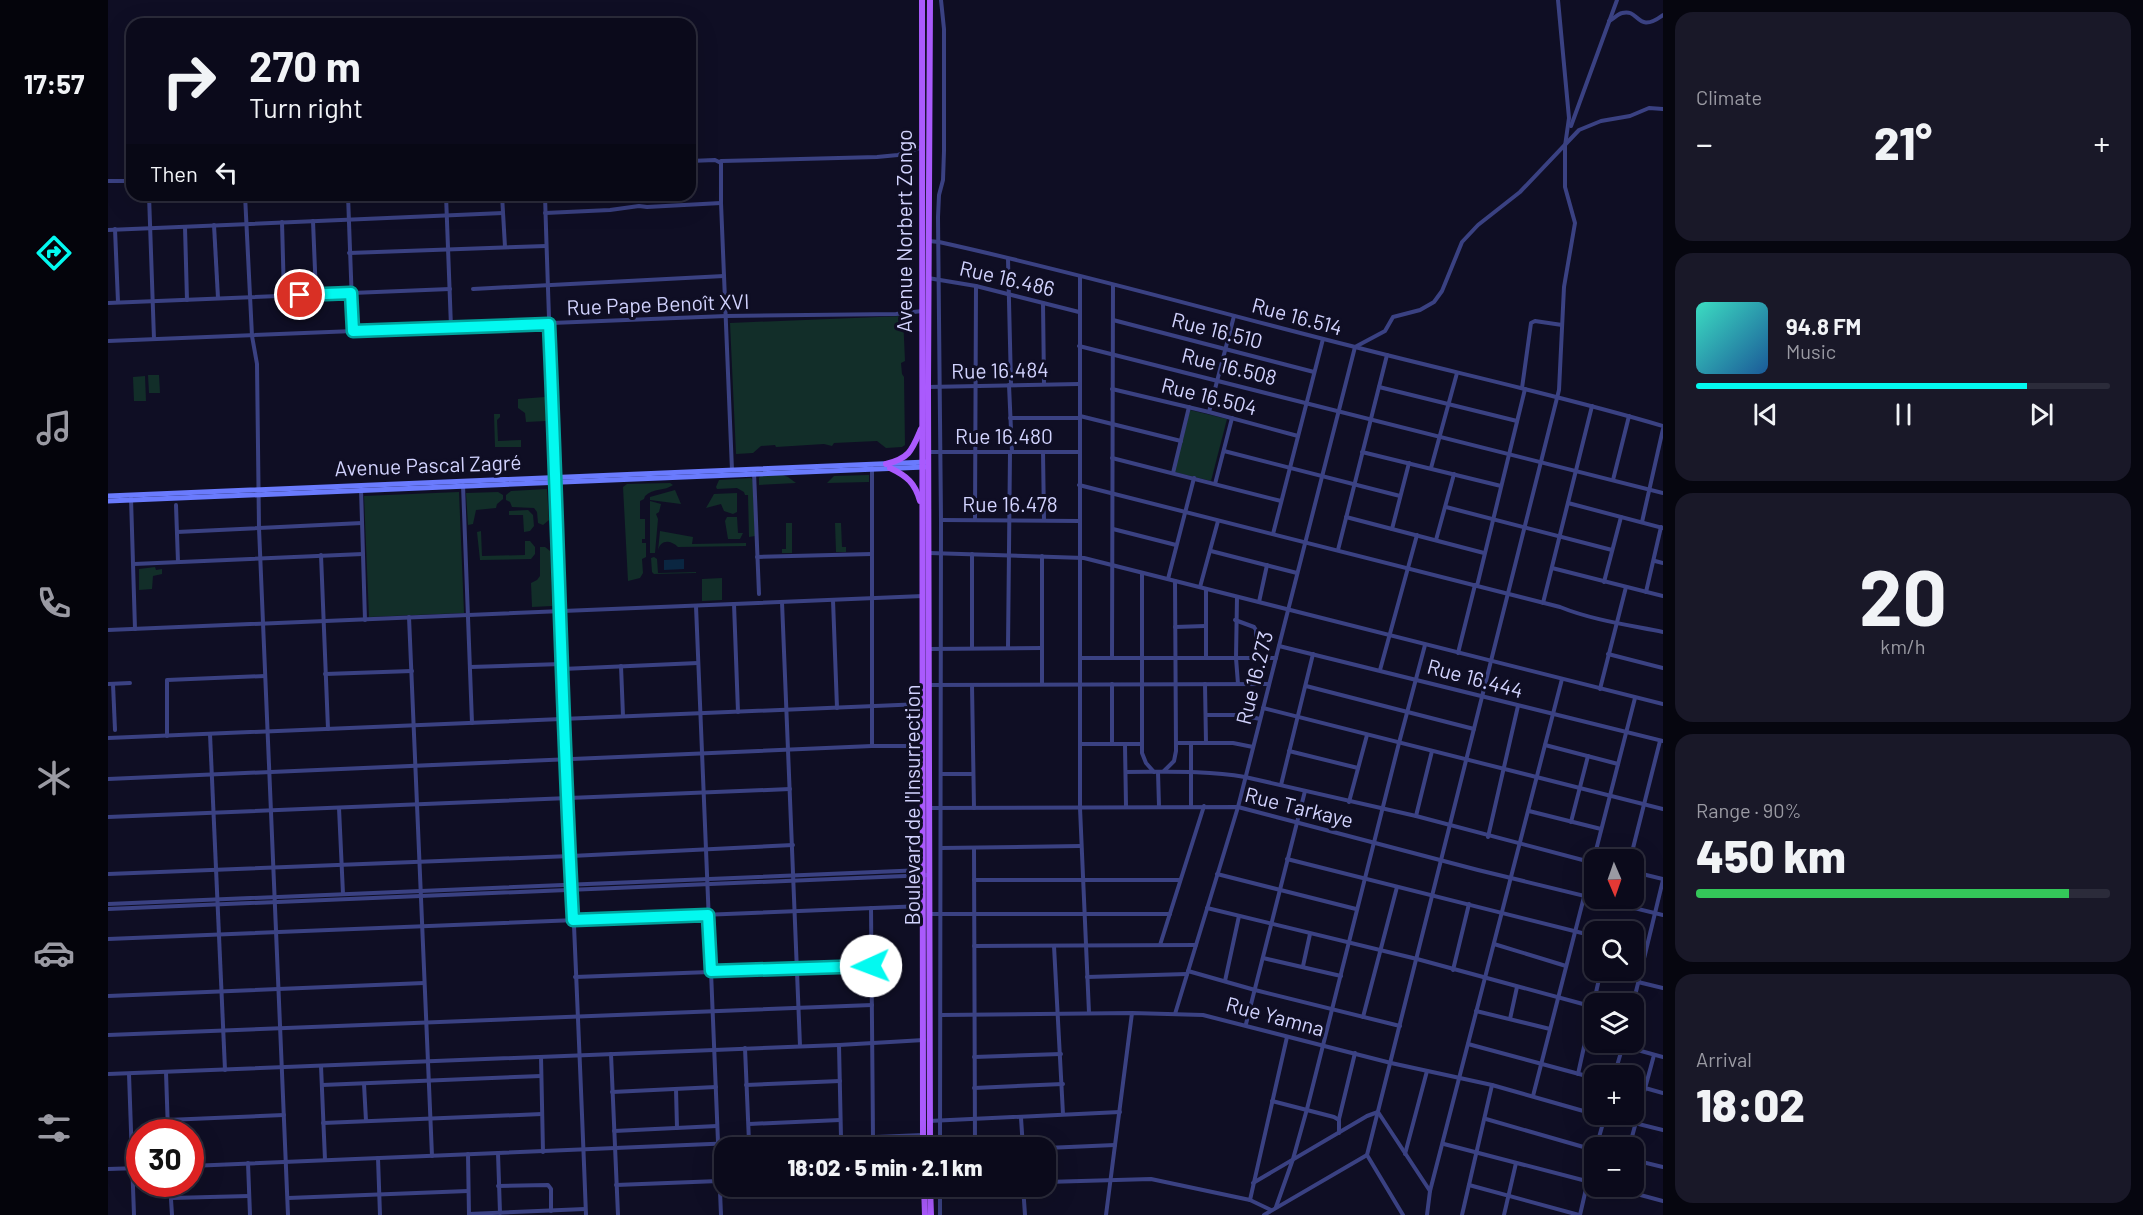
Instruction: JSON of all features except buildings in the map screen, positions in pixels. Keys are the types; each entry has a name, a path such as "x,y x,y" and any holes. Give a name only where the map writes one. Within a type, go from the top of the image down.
{"main road":[{"name":"Avenue Norbert Zongo","path":"922,0 922,147 928,278 922,426 925,464"},
{"name":"Avenue Norbert Zongo","path":"925,464 928,452 922,311 930,0"},
{"path":"888,466 909,454 922,426"},
{"name":"Avenue Pascal Zagré","path":"108,496 259,492 925,464"},
{"name":"Boulevard de l'Insurrection","path":"924,1135 930,914 926,872 923,746 929,685 922,508 925,464"},
{"name":"Boulevard de l'Insurrection","path":"925,464 929,553 926,596 929,808 923,906 930,1137"},
{"path":"888,466 912,482 922,508"},
{"name":"Avenue Pascal Zagré","path":"556,480 732,470 754,471"},
{"name":"Avenue Pascal Zagré","path":"108,501 131,497"},
{"path":"924,1197 925,1215"},
{"path":"930,1197 931,1215"}],"street":[{"path":"940,1137 941,387 938,203 943,180 944,151 944,29 941,0"},
{"path":"1558,0 1569,118 1568,135"},
{"path":"1403,1215 1367,1155 1558,396 1564,287 1575,223 1565,187 1566,144 1580,96 1616,1"},
{"path":"1609,21 1624,12 1630,13 1645,23 1654,22 1663,15"},
{"path":"1355,348 1385,331 1392,318 1420,310 1434,302 1442,291 1462,242 1478,225 1520,192 1574,134 1589,125 1630,116 1649,108 1663,109"},
{"path":"721,163 721,161 898,155 922,147"},
{"path":"696,161 715,160 721,163"},
{"path":"721,163 732,470"},
{"path":"108,181 126,180"},
{"path":"149,201 154,339"},
{"path":"245,201 249,297 257,364 260,558 288,1215"},
{"path":"348,201 353,331"},
{"path":"446,201 451,327"},
{"path":"502,201 505,247"},
{"path":"545,201 559,612 586,1215"},
{"path":"545,213 721,203"},
{"path":"108,230 503,213"},
{"path":"313,221 316,295"},
{"path":"282,222 284,296"},
{"path":"214,225 218,298"},
{"path":"185,226 187,300"},
{"path":"115,230 118,302"},
{"name":"Rue 16.514","path":"925,241 939,242 1387,356 1558,396 1663,428"},
{"path":"349,253 546,246"},
{"path":"1008,259 1011,452 1008,648"},
{"path":"473,289 724,276"},
{"path":"1080,277 1080,846 1089,1013"},
{"name":"Rue 16.486","path":"928,278 1009,293 1079,312"},
{"path":"975,520 976,286"},
{"path":"1112,658 1113,286"},
{"path":"108,303 450,289"},
{"path":"1043,303 1044,384"},
{"name":"Rue Pape Benoît XVI","path":"108,341 726,316 896,314 922,311"},
{"path":"1209,412 1234,316"},
{"name":"Rue 16.510","path":"1113,320 1314,372"},
{"path":"1458,653 1485,553 1524,388 1531,323 1535,321 1562,325"},
{"path":"1273,534 1323,339"},
{"name":"Rue 16.508","path":"1079,346 1663,493"},
{"name":"Rue 16.273","path":"1175,1014 1238,807 1355,348"},
{"path":"1338,550 1387,356"},
{"path":"1431,468 1457,373"},
{"name":"Rue 16.484","path":"925,387 1079,384"},
{"path":"1379,387 1516,421"},
{"name":"Rue 16.504","path":"1112,389 1298,436"},
{"path":"1543,603 1592,406"},
{"path":"1173,473 1189,407"},
{"path":"1613,480 1629,416"},
{"path":"1010,418 1080,417 1181,441"},
{"path":"1215,484 1232,418"},
{"path":"1642,522 1663,428"},
{"path":"1224,451 1400,496"},
{"name":"Rue 16.480","path":"928,452 1080,452"},
{"path":"1043,452 1044,520"},
{"path":"1362,452 1501,486"},
{"path":"1657,457 1663,458"},
{"path":"1112,458 1281,501"},
{"path":"1392,529 1409,463"},
{"path":"872,467 872,746"},
{"path":"754,471 759,594"},
{"path":"1436,540 1454,474"},
{"path":"1168,579 1194,478"},
{"path":"463,484 472,723"},
{"path":"1079,486 1408,568 1543,603 1587,617 1617,621 1663,632"},
{"path":"361,488 365,620"},
{"path":"131,497 135,629"},
{"path":"1568,503 1662,527 1646,592"},
{"path":"176,505 178,562"},
{"path":"1446,507 1612,550"},
{"path":"1346,517 1485,553"},
{"path":"1604,582 1621,517"},
{"name":"Rue 16.478","path":"941,520 1079,520"},
{"path":"1200,587 1218,521"},
{"path":"177,532 362,523"},
{"path":"1113,529 1176,545"},
{"path":"1380,670 1417,536"},
{"path":"1211,551 1297,573"},
{"path":"929,553 1080,558 1663,704"},
{"path":"134,564 363,554"},
{"path":"757,557 872,554"},
{"path":"972,554 972,648"},
{"path":"321,555 328,729"},
{"path":"1042,556 1042,684"},
{"path":"1654,561 1663,563"},
{"path":"1258,602 1267,565"},
{"path":"1552,568 1663,596"},
{"path":"1142,573 1142,744 1143,756 1158,772 1159,806"},
{"path":"1158,772 1174,761 1176,743 1175,581"},
{"path":"1600,689 1626,587"},
{"path":"1206,589 1206,657"},
{"path":"108,630 926,596"},
{"path":"1237,597 1235,620 1238,684"},
{"path":"833,600 837,708"},
{"path":"782,602 800,1046"},
{"path":"734,604 738,712"},
{"path":"696,606 718,1137"},
{"path":"410,617 432,1156"},
{"path":"1235,620 1254,627 1256,630 1256,658"},
{"path":"1175,627 1206,626"},
{"path":"1276,1207 1293,1160 1307,1109 1425,645"},
{"name":"Rue 16.444","path":"1279,646 1662,741"},
{"path":"929,649 1042,648"},
{"path":"1281,785 1313,654"},
{"path":"1608,654 1663,668"},
{"path":"1080,658 1276,658"},
{"path":"470,667 698,663"},
{"path":"621,666 623,716"},
{"path":"325,674 412,671"},
{"path":"167,736 167,680 265,676"},
{"path":"1426,1215 1467,1044 1562,679"},
{"path":"115,730 111,684 130,683"},
{"path":"1112,684 1112,744"},
{"path":"1205,684 1206,742"},
{"path":"929,685 1269,684"},
{"path":"972,685 974,808"},
{"path":"1306,686 1474,729"},
{"path":"1597,849 1635,698"},
{"path":"108,738 926,704"},
{"path":"1488,837 1518,706"},
{"path":"1263,708 1663,809"},
{"path":"1206,715 1242,715 1260,719"},
{"path":"210,734 225,1070"},
{"path":"1349,802 1367,735"},
{"path":"1633,849 1662,741"},
{"path":"1176,743 1233,743 1253,747"},
{"path":"1191,743 1191,806"},
{"path":"1081,744 1142,744"},
{"path":"1125,745 1126,807"},
{"path":"1545,745 1618,764"},
{"path":"108,779 872,746 923,746"},
{"path":"1288,751 1358,768"},
{"path":"1416,816 1432,751"},
{"path":"1571,822 1588,756"},
{"path":"1126,772 1190,772 1245,777 1416,816 1488,837 1584,860"},
{"path":"941,774 973,774"},
{"path":"108,817 790,789"},
{"path":"1246,1024 1305,791"},
{"path":"1160,945 1204,806"},
{"name":"Rue Tarkaye","path":"929,808 1238,807 1584,896"},
{"path":"339,808 343,894"},
{"path":"1529,811 1601,830"},
{"path":"108,873 571,856 792,845"},
{"path":"941,848 1080,846"},
{"path":"974,848 975,1137"},
{"path":"1287,859 1584,933"},
{"path":"108,909 276,899 926,872"},
{"path":"1217,874 1357,909"},
{"path":"1636,993 1663,880 1644,875"},
{"path":"974,880 1180,880"},
{"path":"1363,1017 1397,887"},
{"path":"276,899 343,894 421,893"},
{"path":"1533,1096 1584,896"},
{"path":"108,904 218,902"},
{"path":"1453,970 1469,904"},
{"path":"108,939 923,906"},
{"path":"871,908 873,1137 924,1135"},
{"path":"1207,908 1417,959 1584,1004"},
{"name":"Rue Tarkaye","path":"1638,909 1663,915"},
{"path":"930,914 1170,914"},
{"path":"1225,981 1239,916"},
{"path":"1303,966 1310,934"},
{"path":"1494,944 1566,966"},
{"path":"974,946 1196,945"},
{"path":"1054,946 1063,1114"},
{"path":"1263,958 1341,976"},
{"path":"575,977 871,966"},
{"path":"1087,977 1188,973 1400,1026"},
{"path":"1638,982 1663,988"},
{"path":"108,996 424,983"},
{"path":"1510,1019 1518,987"},
{"path":"108,1035 872,1005"},
{"path":"1476,1011 1550,1029"},
{"path":"1106,1215 1132,1013"},
{"name":"Rue Yamna","path":"941,1015 1203,1014 1287,1037 1492,1085 1584,1111"},
{"path":"1250,1200 1287,1037"},
{"path":"108,1074 927,1040"},
{"path":"1467,1044 1584,1076"},
{"path":"839,1045 841,1137"},
{"path":"1578,1074 1584,1047"},
{"path":"745,1048 749,1137"},
{"path":"1644,1051 1663,1057"},
{"path":"1339,1133 1339,1120 1355,1053"},
{"path":"610,1054 618,1215"},
{"path":"974,1057 1060,1054"},
{"path":"1644,1092 1654,1055"},
{"path":"541,1057 543,1152"},
{"path":"321,1066 325,1160"},
{"path":"1405,1154 1427,1071"},
{"path":"166,1072 167,1119"},
{"path":"129,1074 130,1119"},
{"path":"322,1085 542,1076"},
{"path":"746,1085 840,1081"},
{"path":"364,1084 366,1121"},
{"path":"974,1088 1063,1084"},
{"path":"1462,1215 1492,1085"},
{"path":"612,1092 716,1087"},
{"path":"1645,1088 1663,1093"},
{"path":"676,1089 677,1128"},
{"path":"1272,1101 1330,1115 1339,1120"},
{"path":"929,1121 1120,1112"},
{"path":"1254,1183 1367,1116 1378,1112"},
{"path":"1378,1112 1430,1191"},
{"path":"323,1123 542,1114"},
{"path":"190,1119 284,1115"},
{"path":"1021,1118 1022,1137"},
{"path":"1486,1119 1584,1147"},
{"path":"748,1124 840,1120"},
{"name":"Rue Yamna","path":"1640,1125 1663,1131"},
{"path":"614,1131 717,1126"},
{"path":"204,1165 714,1144"},
{"path":"1444,1144 1584,1181"},
{"path":"1056,1148 1115,1145"},
{"path":"498,1153 500,1213"},
{"path":"468,1154 469,1215 585,1209"},
{"path":"1264,1215 1367,1155"},
{"path":"378,1158 380,1215"},
{"path":"1644,1162 1663,1167"},
{"path":"248,1163 250,1215"},
{"path":"1504,1215 1516,1163"},
{"path":"108,1169 126,1168"},
{"path":"1056,1182 1151,1179 1250,1200 1271,1210"},
{"path":"616,1185 714,1181"},
{"path":"498,1186 548,1185 551,1189 551,1211"},
{"path":"1469,1185 1579,1215 1586,1197"},
{"path":"288,1198 468,1191"},
{"path":"171,1215 171,1198 249,1196"},
{"path":"1644,1196 1663,1201"},
{"path":"133,1197 134,1215"},
{"path":"720,1197 721,1215"},
{"path":"940,1197 940,1215"},
{"path":"1023,1197 1024,1215"}],"green space":[{"path":"903,316 905,361 901,363 904,377 905,445 886,448 877,441 834,443 832,446 824,444 776,447 775,445 761,446 753,453 736,454 730,323"},
{"path":"148,375 159,375 160,393 149,393"},
{"path":"145,376 146,401 134,401 133,377"},
{"path":"545,397 546,421 526,422 525,413 518,408 518,399"},
{"path":"1190,410 1227,419 1211,481 1174,472"},
{"path":"494,414 500,414 497,420 498,441 521,440 521,447 495,447"},
{"path":"765,468 788,477 796,483 759,485 759,478"},
{"path":"869,475 869,482 827,483 834,476"},
{"path":"751,478 753,480 755,536 749,537 748,495 737,488 717,489 716,487 719,480"},
{"path":"670,483 673,485 652,492 640,501 640,519 645,519 645,539 642,539 642,543 646,543 646,557 642,559 643,573 640,578 628,581 623,487 627,484"},
{"path":"547,489 549,520 543,525 538,523 537,512 534,508 512,507 506,500 506,495 511,491"},
{"path":"675,490 681,504 650,500 650,497"},
{"path":"459,492 464,613 369,617 364,496"},
{"path":"498,492 503,495 503,499 496,508 476,510 473,524 468,525 466,493"},
{"path":"737,493 737,512 733,514 724,511 721,504 706,508 714,494"},
{"path":"650,501 661,504 656,514 658,519 655,553 650,553"},
{"path":"528,510 533,515 534,526 530,531 524,532 523,515 509,515 509,511"},
{"path":"727,517 737,517 738,533 743,533 740,539 728,539 725,521"},
{"path":"786,523 792,523 792,553 782,553 782,549 786,549"},
{"path":"835,523 841,523 842,547 846,547 846,552 836,552"},
{"path":"481,531 482,556 525,555 525,541 530,541 535,547 535,554 531,559 480,560 477,532"},
{"path":"660,531 693,537 692,544 746,543 746,546 678,547 666,542 661,544 658,551"},
{"path":"540,547 545,547 550,551 552,606 532,607 531,583 540,576"},
{"path":"651,558 657,559 658,573 696,573 654,574"},
{"path":"155,567 156,570 162,569 162,574 153,576 152,589 139,590 139,569"},
{"path":"722,578 722,600 702,601 702,579"}],"water":[{"path":"684,559 684,569 664,570 664,560"}],"route":[{"path":"300,295 351,293 353,331 549,324 573,920 708,915 711,971 871,966"}]}
